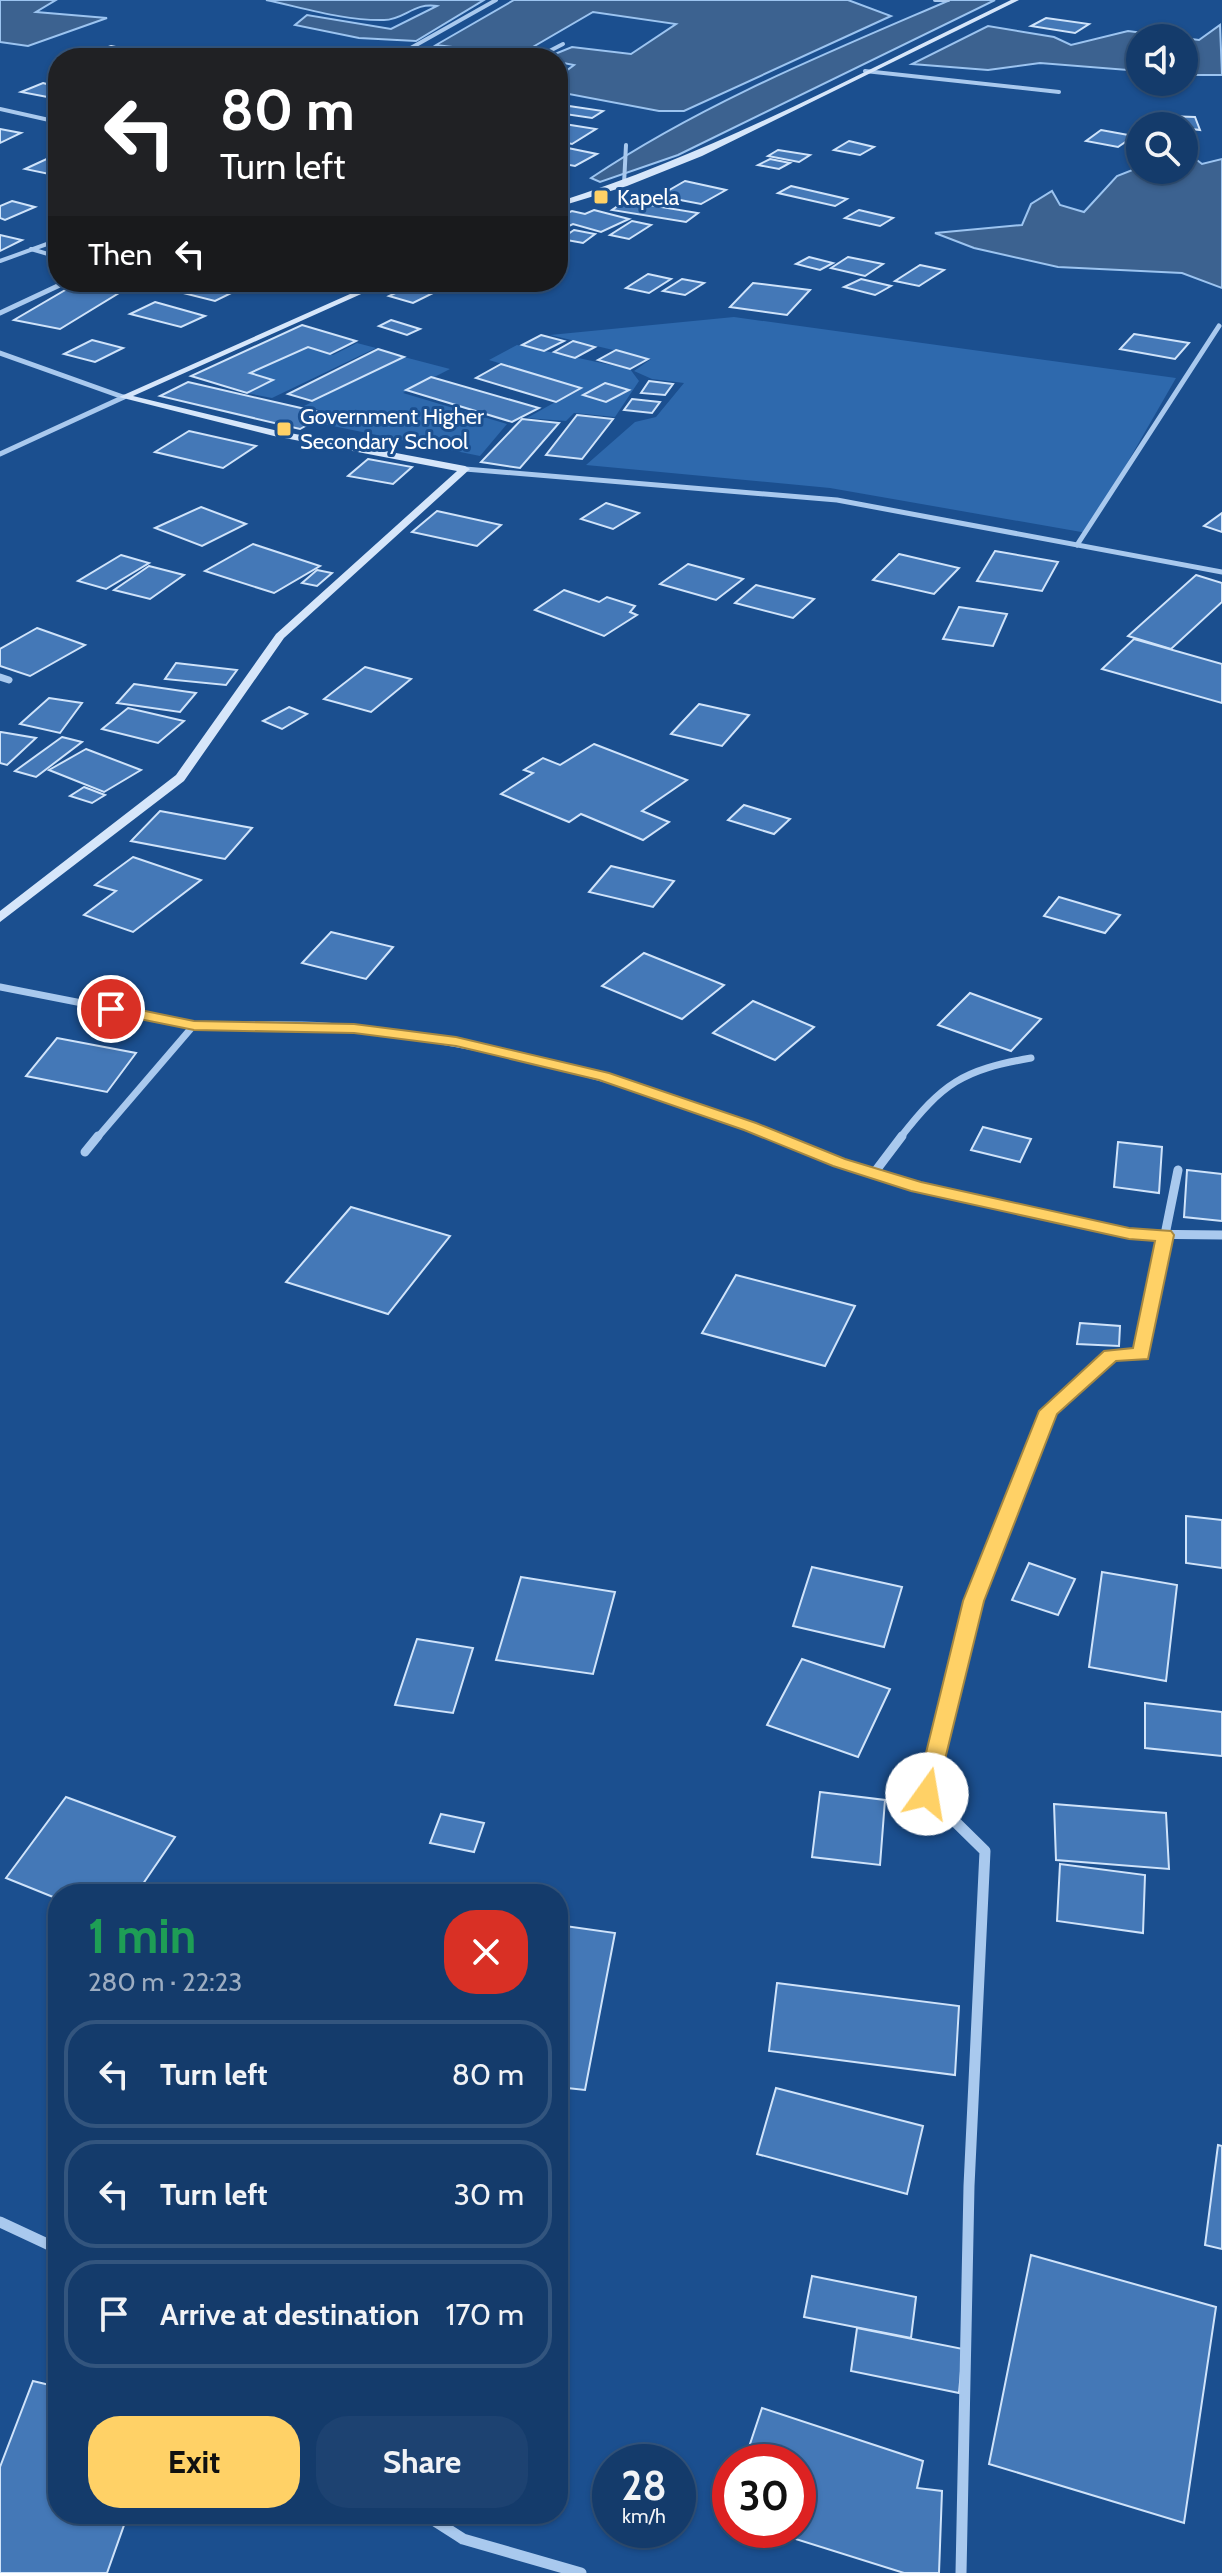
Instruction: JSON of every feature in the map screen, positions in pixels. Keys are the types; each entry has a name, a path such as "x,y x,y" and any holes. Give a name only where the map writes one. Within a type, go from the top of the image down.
{"street":[{"path":"411,48 496,0"},
{"path":"935,0 948,0"},
{"path":"568,201 624,184 699,154 1016,0"},
{"path":"555,48 563,44"},
{"path":"865,71 1059,92"},
{"path":"0,109 48,120"},
{"path":"624,184 626,145"},
{"path":"0,261 48,243"},
{"path":"30,248 48,254"},
{"path":"0,313 48,291"},
{"path":"0,454 361,292"},
{"path":"1077,545 1219,326"},
{"path":"0,353 124,397 274,433 465,469 837,500 1222,572"},
{"path":"0,918 180,778 280,636 465,469"},
{"path":"0,677 9,680"},
{"path":"0,987 194,1025 354,1028 456,1042 604,1076 917,1187 1129,1234 1222,1235"},
{"path":"85,1152 194,1025"},
{"path":"874,1173 933,1101 962,1076 998,1063 1031,1058"},
{"path":"961,2573 969,2186 985,1851 927,1794 974,1601 1049,1411 1111,1355 1141,1354 1178,1170"},
{"path":"0,2222 48,2244"},
{"path":"440,2524 463,2539 581,2573"}],"shaded area":[{"path":"0,0 56,0 36,12 107,18 28,46 0,42"},
{"path":"266,0 484,0 416,41 359,38 295,25 307,15 391,29 437,6 422,6 391,19 369,20"},
{"path":"514,0 848,0 891,16 684,111 659,111 568,94 568,70 574,65 568,64 568,49 631,54 676,24 593,12 531,48 436,45"},
{"path":"950,0 995,0 678,155 600,182 591,178 721,103"},
{"path":"1220,25 1222,75 1198,75 1198,40"},
{"path":"988,26 1054,37 1071,45 1126,31 1126,70 1040,63 988,70 912,64"},
{"path":"1222,159 1222,288 1182,273 1058,267 974,248 935,233 1022,225 1031,204 1052,191 1060,205 1084,212 1117,176 1126,172 1126,184 1198,184 1198,161 1202,164"},
{"path":"734,317 1176,378 1087,533 830,488 586,465 635,422 656,417 684,383 652,379 634,371 651,359 550,335"},
{"path":"357,343 376,348 272,398 247,393 272,381 250,373 308,347 333,355"},
{"path":"517,345 630,369 639,381 615,417 574,413 566,421 527,418 580,388 489,360"},
{"path":"404,357 450,369 403,393 507,424 480,456 318,423 334,414 304,406"}],"building":[{"path":"1046,18 1089,24 1075,33 1031,26"},
{"path":"43,83 48,84 48,97 21,92"},
{"path":"568,107 603,111 592,118 568,114"},
{"path":"568,125 596,129 572,144 568,143"},
{"path":"0,129 21,133 0,143"},
{"path":"1101,130 1126,135 1126,142 1118,147 1086,141"},
{"path":"849,141 874,147 860,155 834,150"},
{"path":"568,148 597,154 575,166 568,165"},
{"path":"778,150 810,155 799,162 768,156"},
{"path":"48,158 48,174 25,169"},
{"path":"770,159 790,163 779,169 758,165"},
{"path":"685,181 726,190 701,204 659,196"},
{"path":"791,186 847,199 835,206 778,193"},
{"path":"12,201 35,207 5,220 0,218 0,206"},
{"path":"625,201 698,213 686,222 612,210"},
{"path":"594,210 629,219 601,232 573,224 568,226 568,213 585,214"},
{"path":"859,210 893,218 880,226 845,218"},
{"path":"632,221 651,225 629,239 610,235"},
{"path":"574,230 595,234 583,243 568,240 568,234"},
{"path":"0,235 22,240 0,251"},
{"path":"809,257 833,263 820,270 796,264"},
{"path":"848,257 883,264 865,276 831,268"},
{"path":"920,265 944,270 919,286 895,281"},
{"path":"648,274 671,279 649,293 626,288"},
{"path":"682,279 704,283 685,295 663,291"},
{"path":"861,279 891,286 875,295 844,287"},
{"path":"753,283 810,290 787,315 730,307"},
{"path":"62,292 121,292 60,329 14,320"},
{"path":"179,292 234,292 215,301"},
{"path":"398,292 435,292 413,303 389,296"},
{"path":"155,302 205,316 181,327 130,314"},
{"path":"391,320 420,329 407,335 379,326"},
{"path":"302,325 356,341 330,354 308,347 250,373 273,380 247,393 191,376"},
{"path":"1134,334 1189,343 1175,359 1120,349"},
{"path":"541,335 564,341 544,351 522,345"},
{"path":"92,340 123,348 95,362 64,354"},
{"path":"573,341 595,347 575,358 554,352"},
{"path":"378,349 404,357 312,401 288,394"},
{"path":"616,350 648,359 630,369 598,360"},
{"path":"501,364 581,388 556,402 476,378"},
{"path":"431,377 539,408 512,422 406,390"},
{"path":"649,381 673,384 665,395 641,393"},
{"path":"188,382 327,414 300,429 160,396"},
{"path":"605,383 629,390 606,402 583,395"},
{"path":"632,399 660,402 652,413 624,410"},
{"path":"577,415 613,419 582,459 546,455"},
{"path":"522,419 559,423 520,468 481,462"},
{"path":"189,431 256,446 223,468 155,452"},
{"path":"368,459 412,467 393,484 348,476"},
{"path":"606,503 639,513 613,529 581,519"},
{"path":"201,507 246,524 202,546 155,528"},
{"path":"437,511 501,525 477,546 412,532"},
{"path":"1222,513 1222,532 1204,526"},
{"path":"253,544 320,566 274,593 205,571"},
{"path":"995,551 1058,562 1042,591 977,581"},
{"path":"899,554 959,568 934,594 873,580"},
{"path":"121,555 149,563 106,589 78,581"},
{"path":"688,564 743,579 716,600 660,584"},
{"path":"149,566 184,575 150,599 114,590"},
{"path":"317,570 332,573 317,586 302,583"},
{"path":"1196,575 1222,583 1222,602 1171,649 1128,636"},
{"path":"756,585 814,599 793,618 735,603"},
{"path":"564,590 599,602 607,597 635,606 630,612 637,615 604,636 535,610"},
{"path":"959,607 1007,614 993,646 943,639"},
{"path":"37,628 85,645 30,676 0,666 0,649"},
{"path":"1134,639 1222,664 1222,703 1102,669"},
{"path":"176,663 237,670 226,685 165,679"},
{"path":"365,667 411,679 371,712 324,699"},
{"path":"134,684 196,693 180,712 117,703"},
{"path":"49,698 82,703 60,733 20,724"},
{"path":"699,704 749,715 722,746 671,734"},
{"path":"289,707 307,714 282,729 263,721"},
{"path":"128,708 184,721 158,743 102,729"},
{"path":"0,732 36,738 7,765 0,763"},
{"path":"62,737 82,742 36,777 15,771"},
{"path":"594,744 687,780 642,811 669,822 643,840 581,814 569,822 501,794 533,773 524,770 543,758 560,765"},
{"path":"86,749 141,770 104,792 49,770"},
{"path":"84,787 105,795 92,803 70,796"},
{"path":"744,805 790,819 774,834 728,820"},
{"path":"160,811 252,828 225,859 131,841"},
{"path":"133,857 201,880 133,932 84,915 116,891 95,885"},
{"path":"611,866 674,881 653,907 589,892"},
{"path":"1059,897 1120,915 1105,933 1044,916"},
{"path":"331,932 393,947 366,979 302,963"},
{"path":"644,953 724,985 682,1019 602,986"},
{"path":"970,993 1041,1019 1011,1051 938,1025"},
{"path":"753,1001 814,1027 775,1060 713,1033"},
{"path":"57,1038 136,1053 107,1092 26,1076"},
{"path":"983,1127 1031,1139 1020,1162 971,1150"},
{"path":"1118,1142 1162,1147 1159,1193 1114,1187"},
{"path":"1187,1170 1222,1174 1222,1221 1184,1217"},
{"path":"351,1207 450,1236 388,1314 286,1282"},
{"path":"736,1275 855,1306 825,1366 702,1333"},
{"path":"1080,1323 1120,1326 1119,1346 1077,1344"},
{"path":"1186,1516 1222,1520 1222,1568 1186,1563"},
{"path":"1029,1563 1075,1579 1058,1615 1012,1600"},
{"path":"812,1567 902,1587 884,1647 793,1626"},
{"path":"1102,1572 1177,1585 1166,1681 1089,1667"},
{"path":"521,1577 615,1592 593,1674 496,1660"},
{"path":"417,1639 473,1648 453,1713 395,1705"},
{"path":"802,1659 890,1689 858,1757 767,1725"},
{"path":"1145,1703 1222,1712 1222,1756 1145,1748"},
{"path":"820,1792 885,1800 880,1865 812,1857"},
{"path":"66,1797 175,1837 143,1884 48,1884 48,1895 6,1878"},
{"path":"1054,1804 1166,1813 1169,1869 1056,1860"},
{"path":"441,1814 484,1823 474,1852 430,1843"},
{"path":"1060,1864 1145,1875 1143,1933 1057,1921"},
{"path":"568,1926 615,1933 585,2090 568,2088"},
{"path":"777,1983 959,2006 955,2075 769,2051"},
{"path":"776,2088 923,2126 907,2194 757,2154"},
{"path":"1218,2145 1222,2146 1222,2249 1205,2245"},
{"path":"1031,2255 1216,2307 1184,2523 989,2464"},
{"path":"812,2276 916,2297 911,2338 804,2317"},
{"path":"857,2328 963,2349 959,2393 851,2371"},
{"path":"33,2381 48,2385 48,2524 124,2524 107,2573 0,2573 0,2467"},
{"path":"762,2408 923,2461 917,2488 942,2491 939,2573 904,2573 816,2545 816,2444 750,2444"}],"place":[{"name":"Kapela","path":"601,197"},
{"name":"Government Higher Secondary School","path":"284,429"}],"route":[{"path":"111,1009 194,1025 354,1028 456,1042 604,1076 839,1162 917,1187 1129,1234 1165,1235 1141,1354 1111,1355 1049,1411 974,1601 927,1794"}]}
